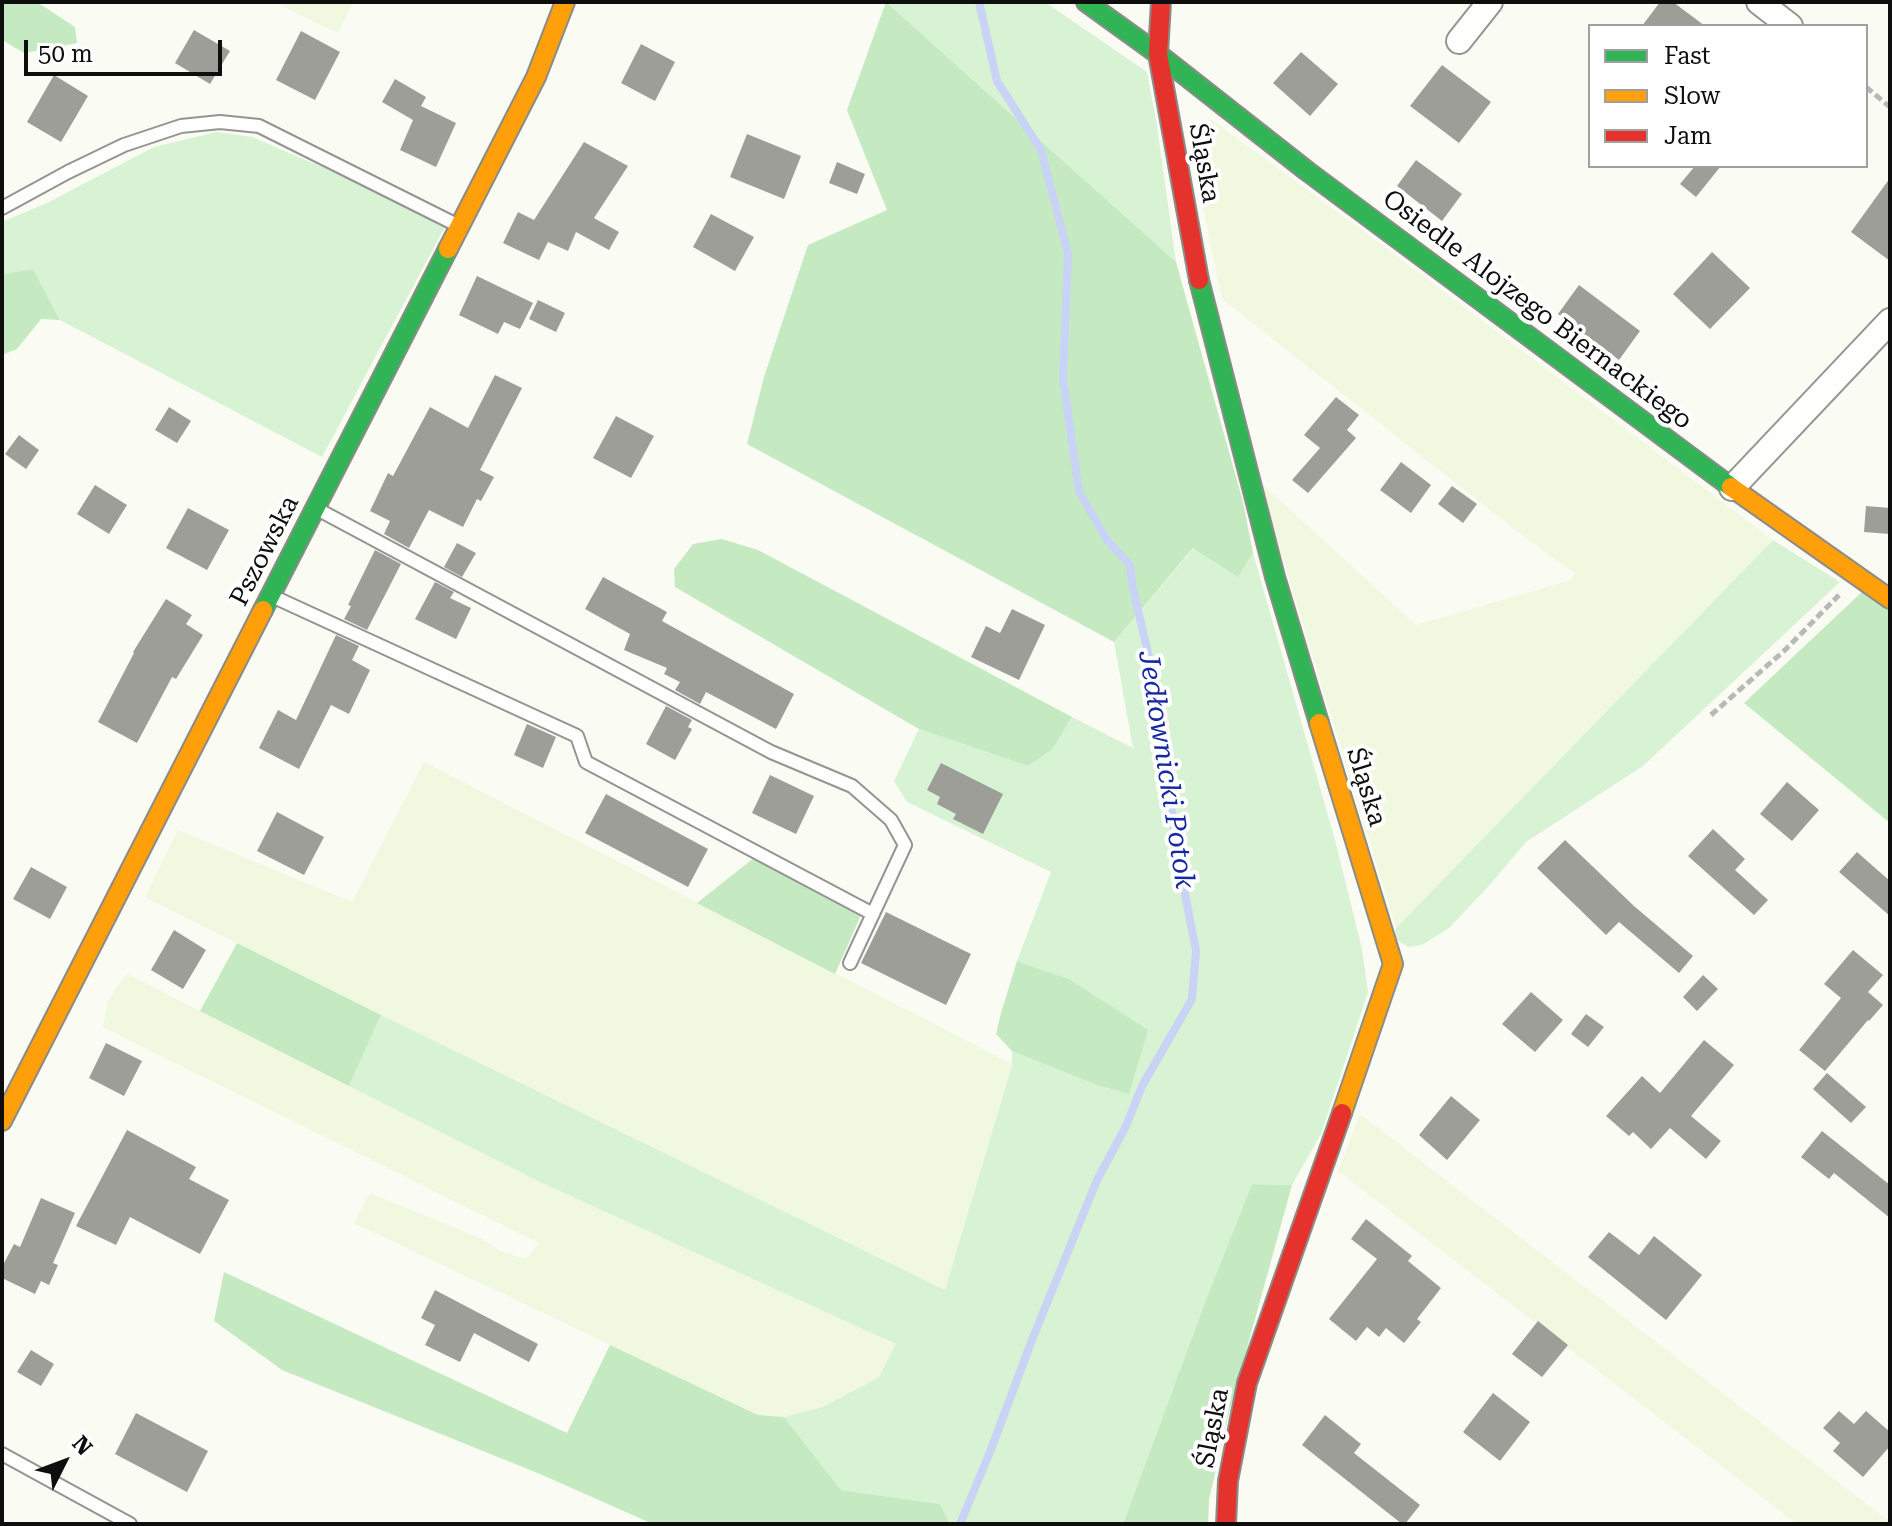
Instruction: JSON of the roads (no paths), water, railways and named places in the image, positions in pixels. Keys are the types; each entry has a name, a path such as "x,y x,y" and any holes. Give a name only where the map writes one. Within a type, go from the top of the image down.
{"street":[{"name":"Pszowska","path":"2,1121 536,77 565,2"},
{"path":"1086,2 1158,54"},
{"name":"Śląska","path":"1161,2 1158,54 1199,282 1275,577 1393,964 1247,1383 1228,1481 1226,1524"},
{"path":"1459,41 1490,2"},
{"path":"1759,2 1787,24"},
{"name":"Osiedle Alojzego Biernackiego","path":"1158,54 1307,171 1732,488 1890,599"},
{"path":"1732,488 1890,321"}],"lane":[{"path":"2,208 124,145 181,126 220,122 259,126 460,227"},
{"path":"316,509 771,752 852,786 891,820 905,845 850,963"},
{"path":"271,596 577,736 586,762 873,914"},
{"path":"2,1454 130,1524"}],"waterway":[{"name":"Jedłownicki Potok","path":"960,1524 1097,1180 1126,1126 1142,1086 1192,999 1196,951 1175,842 1162,714 1130,565 1107,540 1079,492 1063,378 1068,254 1041,150 997,81 979,2"}]}
